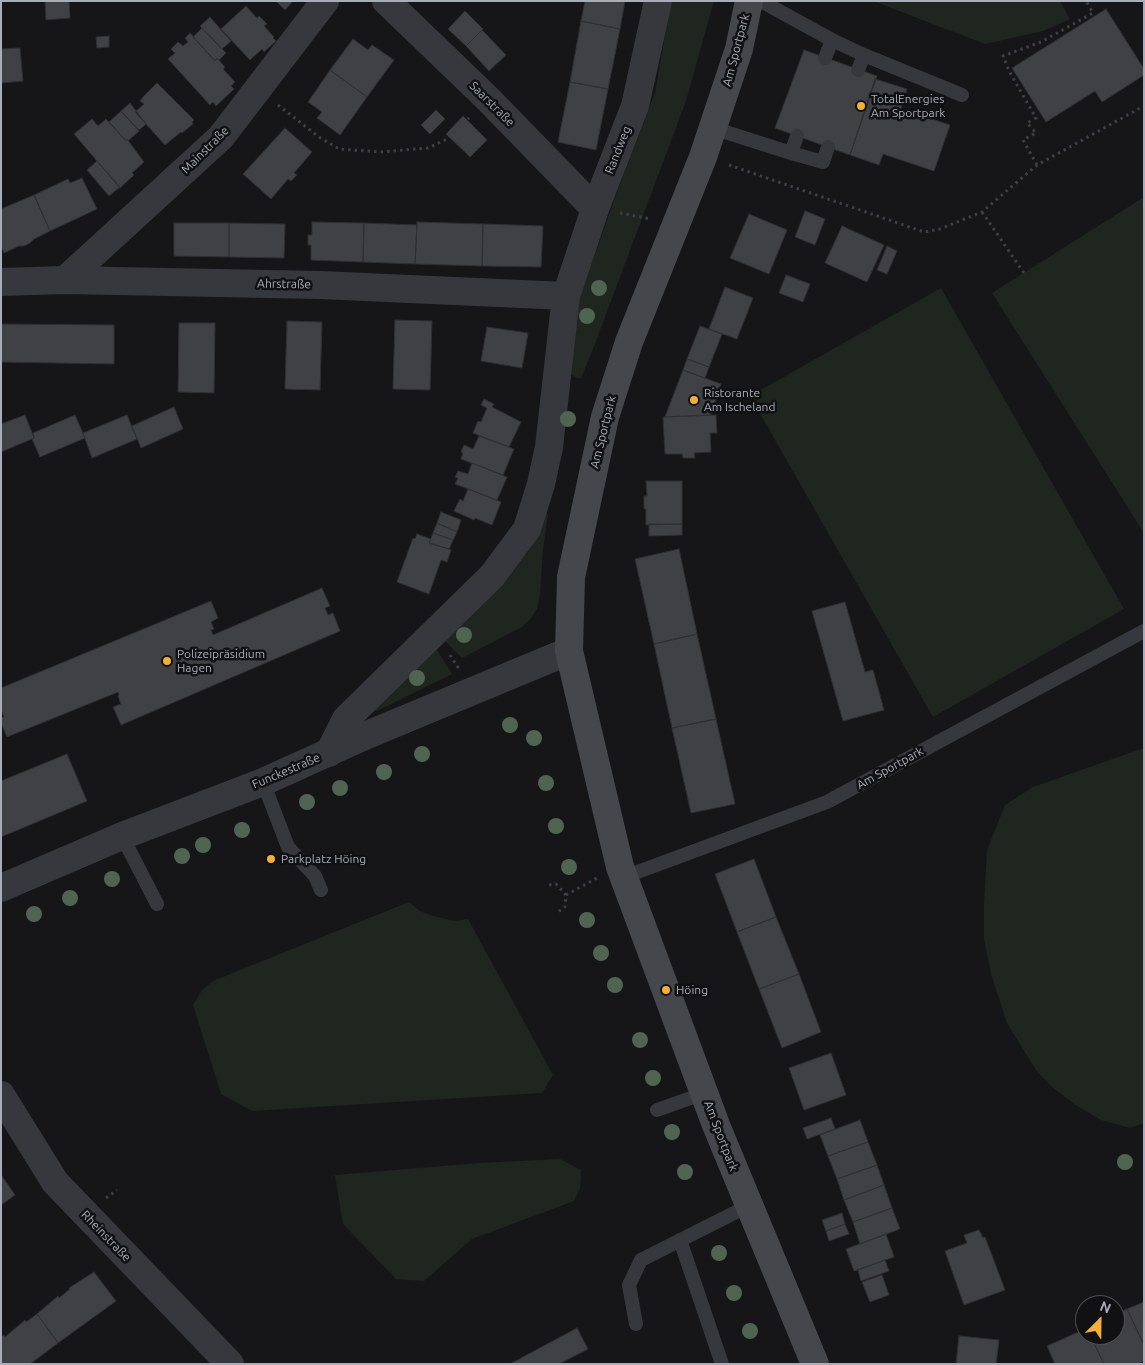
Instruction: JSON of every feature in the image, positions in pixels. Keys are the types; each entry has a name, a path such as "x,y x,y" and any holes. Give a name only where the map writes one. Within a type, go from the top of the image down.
{"main road":[{"name":"Am Sportpark","path":"750,1 739,49 703,157 629,342 605,417 571,577 569,650 622,872 748,1206 815,1364"}],"street":[{"name":"Mainstraße","path":"65,280 221,138 325,1"},
{"name":"Saarstraße","path":"386,1 488,99 595,209"},
{"name":"Randweg","path":"566,296 595,209 635,106 658,1"},
{"name":"Ahrstraße","path":"1,282 65,280 320,285 566,296"},
{"path":"329,753 346,719 492,576 527,529 541,484 549,447 566,296"},
{"name":"Funckestraße","path":"1,888 122,836 263,782 569,650"},
{"name":"Rheinstraße","path":"1,1094 55,1182 230,1364"}],"lane":[{"path":"761,1 832,40 864,55 962,95"},
{"path":"825,58 832,40"},
{"path":"858,70 864,55"},
{"path":"713,128 791,154 824,162 828,147"},
{"path":"791,154 797,136"},
{"name":"Am Sportpark","path":"622,872 827,802 1144,631"},
{"path":"263,782 288,847 315,876 321,890"},
{"path":"122,836 157,904"},
{"path":"657,1110 705,1093"},
{"path":"636,1324 629,1285 641,1260 748,1206"},
{"path":"680,1240 722,1364"}],"path":[{"path":"1037,166 1023,140 1036,132 1027,123 1036,118 1009,71 1003,56 1041,42 1093,13 1086,1"},
{"path":"258,89 319,137 339,149 380,152 428,148 448,140 488,99"},
{"path":"703,157 924,232 940,230 982,212 1037,166 1144,106"},
{"path":"595,209 676,223"},
{"path":"982,212 1024,273"},
{"path":"566,895 622,872"},
{"path":"549,885 556,884 566,895"},
{"path":"558,912 564,907 566,895"}],"shaded area":[{"path":"671,1 714,1 686,101 593,349 581,378 577,378 569,373 569,363 580,296 655,93"},
{"path":"873,1 1060,1 1070,19 1043,31 985,44"},
{"path":"1144,197 1144,533 992,293"},
{"path":"941,288 1124,609 933,717 750,396"},
{"path":"545,514 548,514 537,609 522,627 462,658 445,641 498,588 528,552 540,531"},
{"path":"433,648 437,650 452,674 377,711 370,709"},
{"path":"1144,748 1144,1123 1130,1128 1101,1120 1074,1104 1052,1087 1036,1070 1007,1023 991,974 984,939 984,903 987,850 1005,805 1033,787"},
{"path":"409,902 420,911 433,916 454,921 468,919 553,1075 542,1093 252,1111 221,1094 193,1005 202,990 213,981"},
{"path":"560,1159 581,1170 580,1189 574,1201 472,1239 424,1281 396,1279 343,1224 335,1175 479,1163"}],"building":[{"path":"45,1 69,1 70,18 46,20"},
{"path":"276,1 293,1 285,10"},
{"path":"585,1 625,1 620,29 581,21"},
{"path":"246,6 257,18 259,16 267,24 264,26 276,41 264,52 262,49 250,60 221,29"},
{"path":"1106,9 1144,69 1144,75 1102,102 1095,91 1046,122 1012,68"},
{"path":"465,11 483,29 466,46 448,29"},
{"path":"210,17 231,41 222,49 200,26"},
{"path":"581,21 620,29 608,89 570,82"},
{"path":"202,28 226,53 219,60 217,58 215,61 193,37"},
{"path":"482,30 506,55 489,71 466,46"},
{"path":"190,33 215,61 217,58 225,67 223,69 235,82 231,86 234,89 216,106 213,102 210,105 168,59 175,53 171,49 178,42 183,46 188,42 185,38"},
{"path":"109,36 109,47 97,48 96,37"},
{"path":"353,39 368,50 372,45 394,60 367,97 330,70"},
{"path":"20,48 23,81 1,83 1,49"},
{"path":"804,50 877,76 850,155 775,128"},
{"path":"330,70 367,97 340,135 317,118 322,112 308,102"},
{"path":"875,79 907,89 901,109 950,125 934,171 883,154 879,165 850,155"},
{"path":"570,82 608,89 596,150 558,142"},
{"path":"157,83 194,120 193,124 165,145 135,112 144,104 140,101 143,97"},
{"path":"130,103 146,124 139,130 121,111"},
{"path":"436,110 445,119 430,134 421,125"},
{"path":"121,111 139,131 128,141 109,122"},
{"path":"463,116 487,140 470,157 446,134"},
{"path":"92,119 98,126 106,119 126,141 127,139 144,162 120,188 74,134"},
{"path":"285,128 312,152 294,173 297,175 291,181 288,179 271,199 243,174"},
{"path":"97,161 120,187 109,196 87,170"},
{"path":"82,178 97,209 50,231 34,195 68,179 70,183"},
{"path":"34,195 50,231 24,246 19,246 4,253 1,246 1,209"},
{"path":"805,211 825,219 815,245 795,237"},
{"path":"749,214 787,230 769,274 730,258"},
{"path":"312,222 364,223 363,262 311,260 311,245 308,245 308,235 312,235"},
{"path":"417,222 483,224 482,266 415,264"},
{"path":"174,223 229,223 229,257 174,256"},
{"path":"229,223 285,224 284,258 229,257"},
{"path":"364,223 417,225 415,264 363,262"},
{"path":"483,224 543,226 541,267 482,266"},
{"path":"842,226 884,245 867,282 825,263"},
{"path":"887,246 897,251 887,274 877,270"},
{"path":"786,275 810,284 803,302 779,293"},
{"path":"725,287 753,298 737,339 709,329"},
{"path":"395,320 432,321 430,390 393,389"},
{"path":"287,321 322,322 320,390 285,389"},
{"path":"179,323 215,323 214,393 178,392"},
{"path":"1,324 114,325 114,364 1,362"},
{"path":"700,326 722,334 709,367 687,359"},
{"path":"487,327 528,333 522,368 481,361"},
{"path":"687,359 709,367 705,378 683,370"},
{"name":"Ristorante Am Ischeland","path":"683,370 721,384 711,415 665,417"},
{"path":"484,399 494,404 492,407 521,422 509,447 473,433 478,421 481,422 487,408 481,405"},
{"path":"174,407 183,429 141,448 132,426"},
{"path":"25,415 34,438 1,452 1,424"},
{"path":"75,415 85,438 40,457 32,439 34,438 33,433"},
{"path":"127,415 137,439 92,458 83,433"},
{"path":"716,415 717,433 710,433 711,452 694,453 695,458 683,458 682,454 665,454 663,417"},
{"path":"479,436 514,449 503,475 461,459 464,445 473,449"},
{"path":"472,463 507,477 497,500 455,484 458,478 455,477 458,471 468,474"},
{"path":"646,481 682,481 682,524 646,525 644,496 647,496"},
{"path":"468,489 501,502 492,525 475,518 474,520 454,511 460,499 463,501"},
{"path":"441,512 461,520 457,532 437,523"},
{"path":"437,523 457,532 453,540 433,533"},
{"path":"649,524 682,524 682,535 649,536"},
{"path":"433,533 453,540 449,549 429,543"},
{"path":"417,534 431,539 429,543 451,550 447,562 441,560 429,594 397,582 413,538 415,539"},
{"path":"679,549 697,634 654,644 635,559"},
{"name":"Polizeipräsidium Hagen","path":"322,588 330,606 325,608 328,615 333,613 340,631 121,725 113,707 121,704 118,692 7,737 1,723 1,718 4,717 1,710 1,688 211,601 218,618 211,622 214,629 211,630 213,635"},
{"path":"845,602 865,672 873,670 884,710 843,721 812,611"},
{"path":"697,634 716,719 672,728 654,644"},
{"path":"716,719 735,804 691,813 672,728"},
{"path":"67,754 87,801 1,837 1,781"},
{"path":"754,859 776,917 737,932 715,874"},
{"path":"776,917 799,974 759,989 737,932"},
{"path":"799,974 821,1032 782,1048 759,989"},
{"path":"831,1053 846,1095 804,1110 789,1068"},
{"path":"831,1118 835,1129 807,1139 803,1128"},
{"path":"860,1120 868,1142 828,1156 820,1135"},
{"path":"868,1142 877,1165 837,1179 828,1156"},
{"path":"877,1165 884,1185 844,1200 837,1179"},
{"path":"1,1177 15,1195 1,1205"},
{"path":"884,1185 892,1208 853,1222 844,1200"},
{"path":"892,1208 900,1229 860,1244 853,1222"},
{"path":"842,1213 845,1224 826,1231 822,1220"},
{"path":"845,1224 849,1234 829,1241 826,1231"},
{"path":"979,1230 983,1238 985,1237 1005,1290 964,1305 945,1251 967,1243 964,1235"},
{"path":"886,1234 894,1257 854,1271 846,1249"},
{"path":"885,1260 889,1271 861,1281 858,1270"},
{"path":"94,1272 116,1301 58,1343 37,1314 58,1296 59,1298 69,1288"},
{"path":"882,1275 889,1295 870,1302 862,1282"},
{"path":"1144,1302 1144,1345 1127,1309"},
{"path":"1127,1309 1144,1345 1144,1361 1138,1364 1104,1364 1095,1345 1125,1345 1125,1310"},
{"path":"37,1314 58,1343 30,1364 1,1364 1,1337 4,1335 5,1337 25,1320 26,1322"},
{"path":"577,1328 588,1349 559,1364 510,1364"},
{"path":"1075,1333 1075,1345 1095,1345 1104,1364 1055,1364 1047,1346"},
{"path":"959,1336 999,1340 996,1364 956,1364"}],"place":[{"name":"TotalEnergies Am Sportpark","path":"861,106"},
{"name":"Ristorante Am Ischeland","path":"694,400"},
{"name":"Polizeipräsidium Hagen","path":"167,661"},
{"name":"Parkplatz Höing","path":"271,859"},
{"name":"Höing","path":"666,990"}]}
